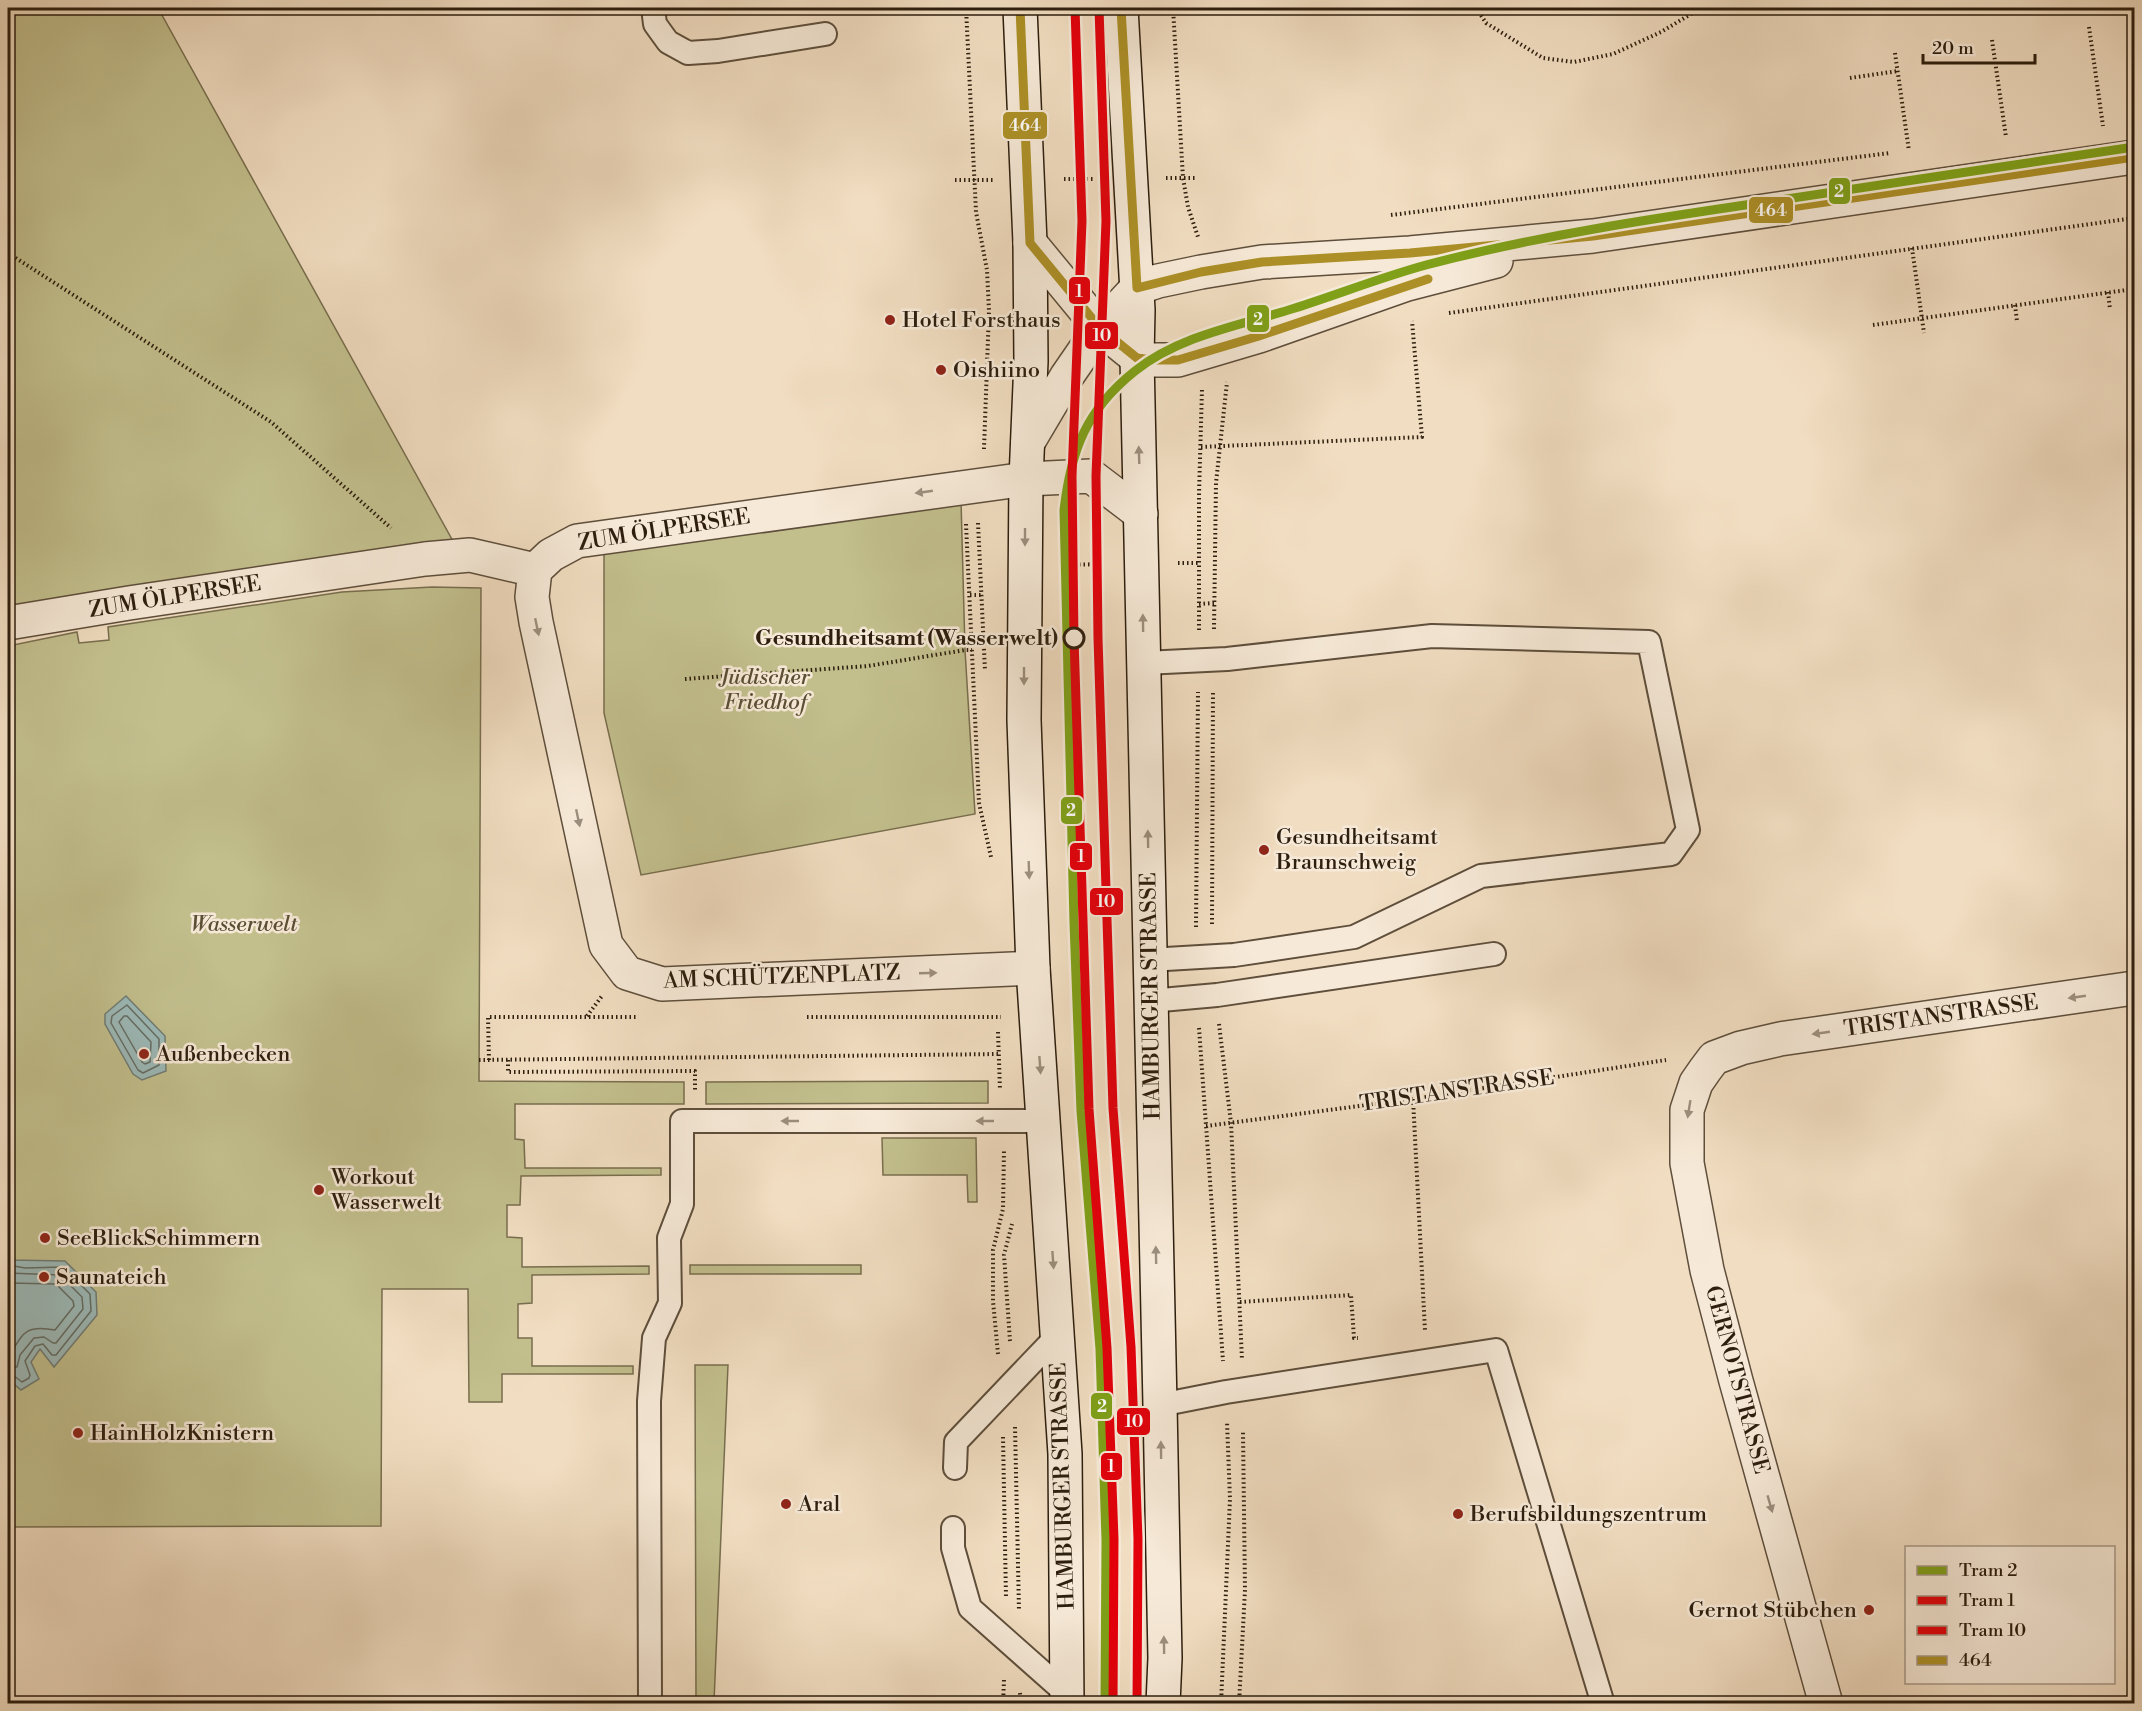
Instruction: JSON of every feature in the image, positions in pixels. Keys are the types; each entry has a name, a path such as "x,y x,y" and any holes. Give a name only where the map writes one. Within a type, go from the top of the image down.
{"street":[{"name":"HAMBURGER STRASSE","path":"1020,8 1030,243 1031,361 1026,479 1024,720 1033,968 1065,1454 1067,1699"},
{"name":"HAMBURGER STRASSE","path":"1121,8 1137,288 1165,1658 1163,1704"},
{"path":"1137,288 1201,272 1262,262 1593,236 2134,157"},
{"path":"1030,243 1100,328 1137,358 1178,360 1259,336 1407,284 1593,236"},
{"path":"1350,256 1365,285 1360,301"},
{"name":"HAMBURGER STRASSE","path":"1028,442 1066,376 1100,328 1137,288"},
{"name":"ZUM ÖLPERSEE","path":"8,623 425,559 470,555 535,570 550,555 577,541 1026,479 1091,476 1141,513"},
{"name":"AM SCHÜTZENPLATZ","path":"535,570 532,597 536,622 606,945 627,973 662,984 1033,968"},
{"name":"TRISTANSTRASSE","path":"1714,1058 1740,1048 1779,1039 2134,988"},
{"name":"GERNOTSTRASSE","path":"1714,1058 1696,1083 1687,1110 1687,1163 1707,1270 1826,1704"}],"lane":[{"path":"653,8 655,24 668,42 688,52 718,51 825,34"},
{"path":"1144,663 1206,661 1432,636 1649,642 1688,830 1671,854 1481,876 1353,937 1234,955 1149,960"},
{"path":"1150,1001 1196,997 1494,954"},
{"path":"650,1704 650,1401 654,1338 670,1303 669,1238 682,1204 689,1121 1044,1121"},
{"path":"955,1468 957,1442 1058,1335"},
{"path":"1160,1405 1226,1392 1496,1350 1603,1704"},
{"path":"953,1528 953,1548 970,1608 1067,1699"}],"path":[{"path":"966,8 976,212 987,270 984,457"},
{"path":"1173,8 1183,178"},
{"path":"1476,8 1486,23 1543,58 1574,62 1613,54 1660,32 1701,8"},
{"path":"2089,27 2103,126"},
{"path":"1992,40 2006,137"},
{"path":"1895,52 1909,151"},
{"path":"1850,78 1898,71"},
{"path":"2092,127 2113,124"},
{"path":"1995,138 2017,136"},
{"path":"1381,216 1920,149"},
{"path":"955,180 1197,178"},
{"path":"1447,313 2134,218"},
{"path":"1197,234 1205,234"},
{"path":"1912,248 1924,333"},
{"path":"8,253 271,422 425,559"},
{"path":"1873,325 2134,289"},
{"path":"2108,292 2110,309"},
{"path":"2015,305 2017,321"},
{"path":"1212,924 1206,661 1199,604 1201,447 1422,437 1412,318"},
{"path":"1196,957 1206,661 1215,603 1216,483 1227,381"},
{"path":"966,515 979,803 991,859"},
{"path":"978,522 980,565 1199,563"},
{"path":"970,595 982,595"},
{"path":"1199,604 1215,603"},
{"path":"685,678 868,666 972,650"},
{"path":"1196,997 1226,1392 1230,1499 1221,1704"},
{"path":"488,1017 489,1060"},
{"path":"1219,1020 1231,1123 1242,1362"},
{"path":"479,1060 999,1054 1000,1091"},
{"path":"508,1059 508,1072 695,1071 689,1121"},
{"name":"TRISTANSTRASSE","path":"1206,1126 1413,1099 1670,1059"},
{"path":"1413,1099 1425,1334"},
{"path":"998,1356 993,1301 993,1250 1003,1209 1004,1141"},
{"path":"1240,1302 1351,1295 1354,1338 1366,1337"},
{"path":"1002,1431 1006,1600"},
{"path":"1239,1704 1245,1590 1244,1432"},
{"path":"1003,1704 1004,1676"}],"green space":[{"path":"8,8 158,8 454,543 8,613"},
{"name":"Jüdischer Friedhof","path":"961,500 965,650 975,814 641,875 604,713 604,551"},
{"name":"Wasserwelt","path":"432,587 481,588 479,1081 684,1082 684,1104 515,1104 515,1139 524,1140 525,1168 661,1168 661,1175 521,1176 520,1205 507,1205 507,1237 522,1238 522,1267 649,1266 649,1274 532,1275 532,1303 518,1304 518,1338 532,1338 532,1366 633,1366 633,1374 502,1374 502,1402 469,1402 468,1289 382,1289 381,1526 8,1527 8,646 77,632 79,643 109,640 108,627 342,592"},
{"path":"988,1081 988,1103 706,1104 706,1082"},
{"path":"882,1138 976,1138 977,1202 968,1202 967,1175 883,1175"},
{"path":"690,1265 861,1265 861,1274 690,1274"},
{"path":"695,1365 728,1365 714,1702 740,1703 696,1703"}],"water":[{"name":"Außenbecken","path":"126,996 165,1036 166,1071 142,1080 133,1074 105,1024 105,1014"},
{"name":"Saunateich","path":"8,1192 10,1260 65,1261 96,1292 97,1315 54,1367 40,1349 31,1362 39,1379 21,1390 8,1379"}],"tram line":[{"name":"1","path":"1075,8 1082,221 1072,476 1074,638 1089,1109 1107,1348 1114,1539 1113,1704"},
{"name":"10","path":"1099,8 1106,221 1096,476 1098,638 1113,1108 1131,1347 1138,1539 1137,1704"},
{"name":"2","path":"1105,1704 1106,1540 1100,1349 1081,1111 1064,510 1071,468 1093,416 1104,401 1135,371 1172,348 1212,332 1295,308 1426,265 1555,236 1642,221 2134,147"}],"transit line":[{"name":"464","path":"1020,8 1030,243"},
{"name":"464","path":"1121,8 1137,288 1201,272 1262,262 1410,253 1593,236 2134,157"},
{"name":"464","path":"1030,243 1100,328 1137,358 1153,360 1178,360 1259,336 1428,279"}],"place":[{"name":"Hotel Forsthaus","path":"890,320"},
{"name":"Oishiino","path":"941,370"},
{"name":"Gesundheitsamt (Wasserwelt)","path":"1074,638"},
{"name":"Gesundheitsamt Braunschweig","path":"1264,850"},
{"name":"Außenbecken","path":"144,1054"},
{"name":"Workout Wasserwelt","path":"319,1190"},
{"name":"SeeBlickSchimmern","path":"45,1238"},
{"name":"Saunateich","path":"44,1277"},
{"name":"HainHolzKnistern","path":"78,1433"},
{"name":"Aral","path":"786,1504"},
{"name":"Berufsbildungszentrum","path":"1458,1514"},
{"name":"Gernot Stübchen","path":"1869,1610"}]}
